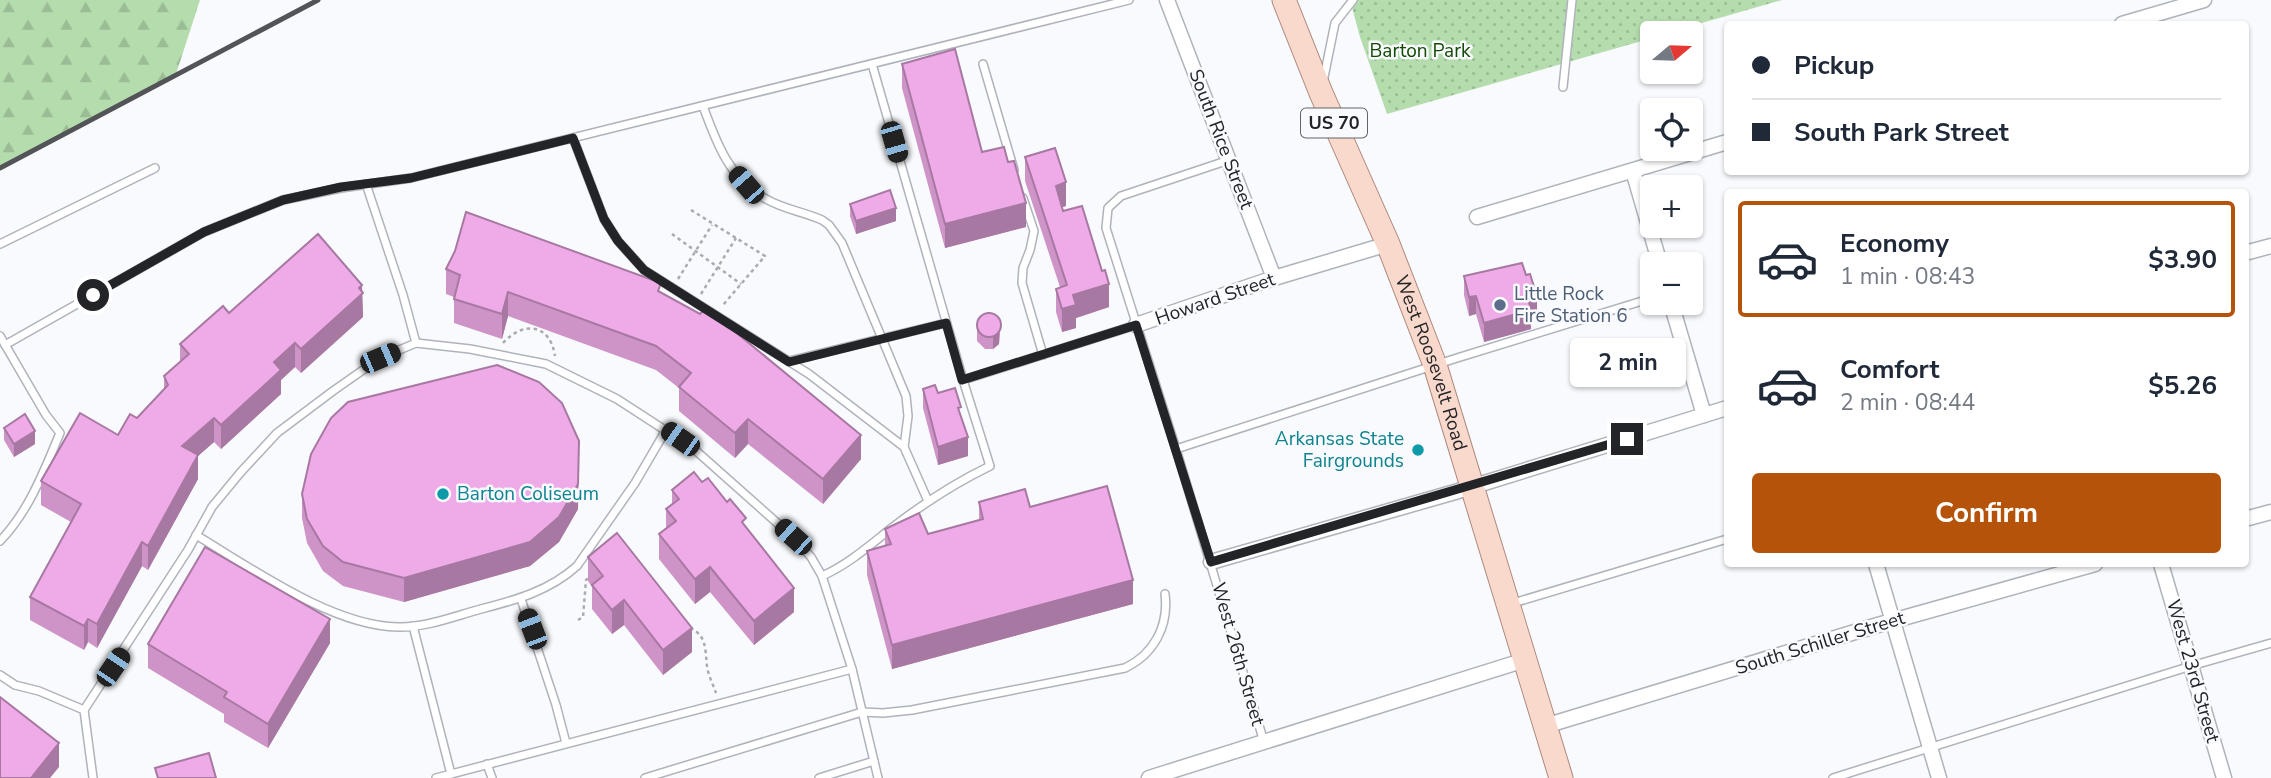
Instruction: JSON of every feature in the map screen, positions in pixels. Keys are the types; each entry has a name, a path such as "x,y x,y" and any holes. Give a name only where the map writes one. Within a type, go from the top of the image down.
{"main road":[{"name":"West Roosevelt Road","path":"1284,0 1321,93 1388,243 1435,365 1561,778"}],"street":[{"name":"South Rice Street","path":"1167,0 1274,278"},
{"path":"2132,21 2204,0"},
{"path":"1477,218 1724,143"},
{"path":"1633,171 1657,252"},
{"name":"Howard Street","path":"1136,325 1388,243"},
{"path":"2249,252 2271,246"},
{"path":"1675,315 1704,415"},
{"path":"1211,562 1724,409"},
{"path":"2249,518 2271,512"},
{"path":"1877,567 1939,778"},
{"name":"South Schiller Street","path":"1545,726 1893,621 2084,567"},
{"name":"West 23rd Street","path":"2162,567 2224,778"},
{"path":"1149,778 1525,660"}],"lane":[{"path":"5,345 204,232 283,200 411,178 1129,0"},
{"path":"1321,93 1335,23 1353,0"},
{"path":"1563,87 1573,0"},
{"path":"822,576 850,562 928,501 959,481 990,466 962,380 872,64"},
{"path":"983,64 1016,174"},
{"path":"703,106 721,153 746,185 768,201 822,220 835,232 853,265 906,396 908,416 904,447"},
{"path":"573,138 604,219 618,241 644,270 789,362 904,447 928,501"},
{"name":"West 26th Street","path":"1229,160 1121,196 1108,208 1105,228 1211,562 1264,742"},
{"path":"0,244 155,168"},
{"path":"366,184 416,343"},
{"path":"1020,186 1034,231 1023,268 1022,283 1043,355"},
{"path":"1176,449 1640,302"},
{"path":"789,362 946,323"},
{"name":"Howard Street","path":"962,380 1136,325"},
{"path":"0,336 46,415 60,433 35,491 10,531 0,541"},
{"path":"93,778 84,710 212,508 277,433 380,358 416,343 470,348 546,364 617,399 703,457 793,537 811,557 822,576 852,669 878,778"},
{"path":"196,535 292,592 325,608 378,625 413,626 521,599 554,583 577,566 635,483 666,430"},
{"path":"1508,604 1724,540"},
{"path":"645,778 862,712 912,710 1125,668 1145,656 1157,640 1165,615 1165,594"},
{"path":"521,599 566,743"},
{"path":"413,626 451,774"},
{"path":"1833,778 2271,643"},
{"path":"436,778 852,669"},
{"path":"0,676 15,685 39,691 84,710"},
{"path":"818,778 874,761"},
{"path":"487,764 492,778"}],"path":[{"path":"691,211 765,256 715,314"},
{"path":"673,288 712,224"},
{"path":"673,234 740,284"},
{"path":"696,302 736,238"},
{"path":"494,354 510,334 529,327 537,328 553,346 556,369"},
{"path":"578,620 583,617 586,580 594,573"},
{"path":"688,627 697,631 705,643 707,667 719,704"}],"green space":[{"path":"0,0 200,0 176,74 0,168"},
{"name":"Barton Park","path":"1350,0 1782,0 1703,23 1640,21 1640,41 1387,114"}],"building":[{"path":"955,49 982,152 1004,147 1008,162 1014,161 1026,203 945,224 902,64"},
{"path":"1055,148 1066,182 1056,186 1063,211 1082,206 1102,271 1105,270 1109,284 1073,295 1076,305 1062,309 1056,289 1067,285 1025,157"},
{"path":"890,190 896,208 856,221 850,204"},
{"path":"466,212 661,283 658,291 700,314 706,308 861,435 823,479 748,419 735,433 679,387 691,373 656,346 508,292 502,314 454,299 460,275 446,269 455,251"},
{"path":"318,234 362,285 359,288 363,293 301,349 295,343 274,362 281,370 221,425 214,418 182,446 198,455 148,546 142,542 97,624 88,619 84,626 30,597 81,504 41,481 80,413 118,435 130,414 137,418 168,385 164,376 189,354 180,344 223,306 229,313"},
{"path":"1522,263 1526,275 1530,274 1537,296 1528,299 1531,310 1484,323 1476,296 1469,297 1464,276"},
{"path":"989,313 997,317 1001,325 997,333 989,337 981,333 977,325 981,317"},
{"name":"Barton Coliseum","path":"497,365 539,382 562,403 579,441 578,484 559,517 530,542 404,578 343,562 323,546 307,519 302,494 311,454 331,418 348,402"},
{"path":"935,385 938,393 955,388 961,407 958,408 968,437 938,447 923,389"},
{"path":"25,414 35,431 14,444 4,428"},
{"path":"694,472 702,482 708,478 727,502 730,499 746,518 742,522 794,588 754,621 710,567 695,579 659,534 676,521 666,509 679,499 672,490"},
{"path":"1107,486 1133,580 892,645 867,551 891,544 885,529 919,513 928,534 983,519 979,502 1025,489 1030,507"},
{"path":"617,533 692,628 663,650 624,600 612,610 592,585 603,576 588,557"},
{"path":"205,547 330,619 268,724 224,697 227,692 148,644"},
{"path":"0,697 59,743 31,778 0,778"},
{"path":"209,753 216,778 158,778 155,768"}],"railway":[{"path":"0,168 318,0"}],"place":[{"name":"Little Rock Fire Station 6","path":"1500,305"},
{"name":"Arkansas State Fairgrounds","path":"1418,450"},
{"name":"Barton Coliseum","path":"443,494"}],"route":[{"path":"93,295 204,232 283,200 341,187 411,178 573,138 604,219 618,241 644,270 789,362 946,323 962,380 1136,325 1211,562 1627,439"}]}
